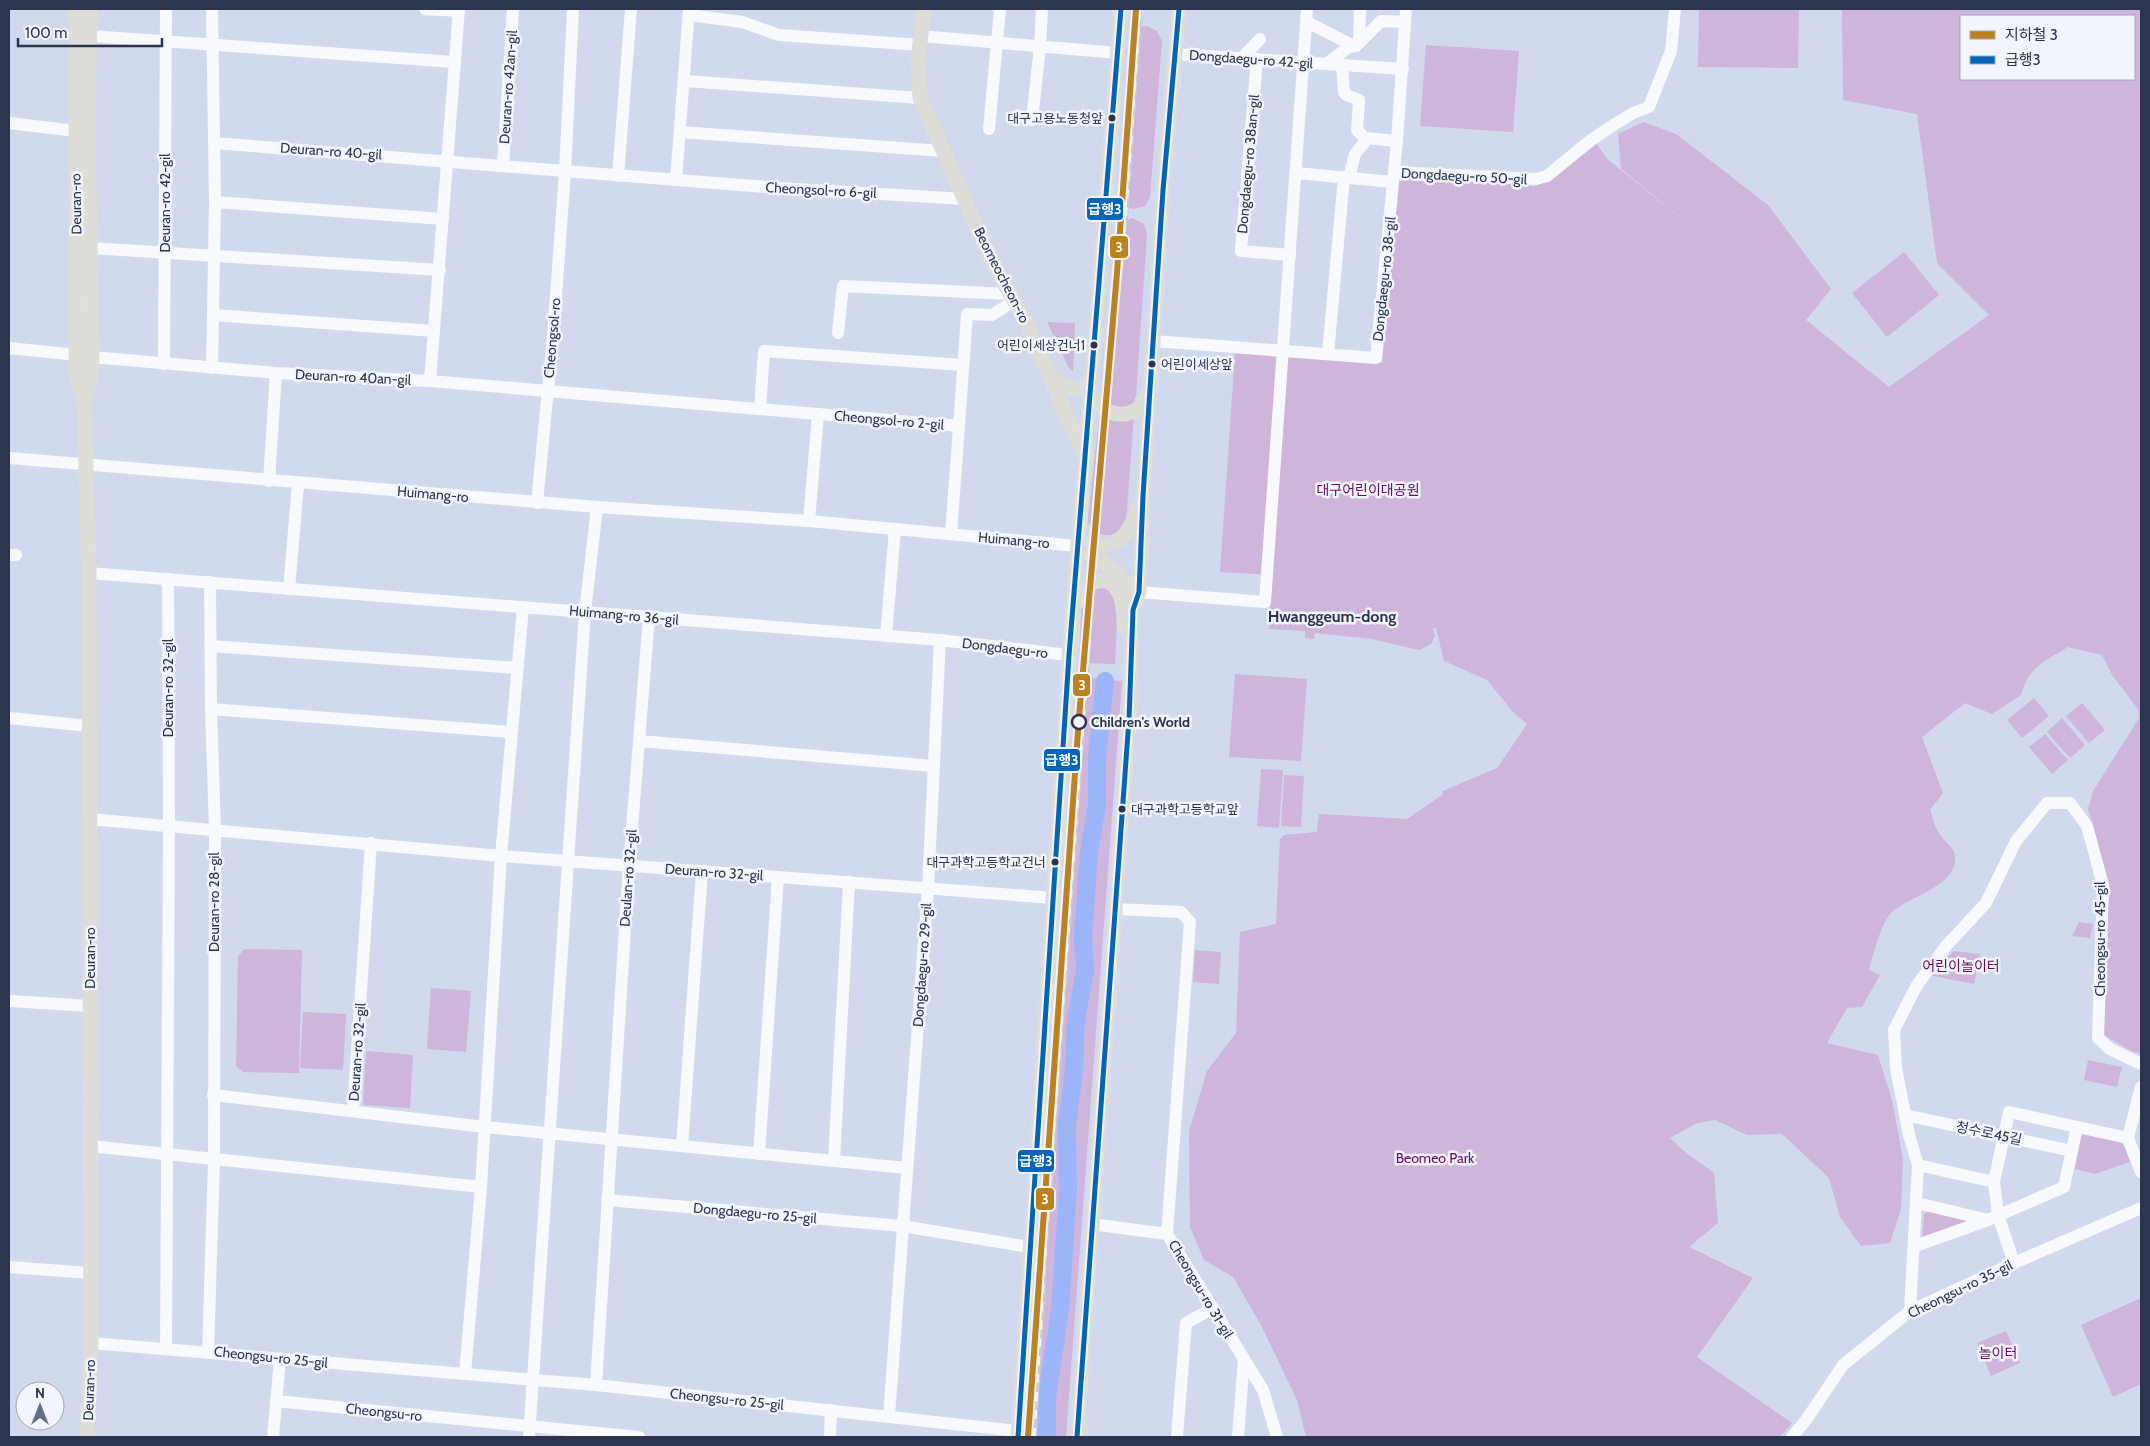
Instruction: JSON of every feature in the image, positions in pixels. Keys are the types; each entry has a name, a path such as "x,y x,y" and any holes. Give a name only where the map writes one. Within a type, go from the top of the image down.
{"main road":[{"name":"Deuran-ro","path":"76,9 76,131 84,356"},
{"name":"Deuran-ro","path":"87,1437 91,1343 89,573 84,398 76,376 84,356 90,248 88,132 90,9"},
{"name":"Beomeocheon-ro","path":"924,9 920,41 920,98 966,199 990,258 1026,322 1069,422 1086,455"},
{"path":"1018,1434 1069,655 1121,9"},
{"path":"1076,1437 1129,729 1134,608 1139,592 1143,496 1163,190 1179,9"},
{"path":"1092,386 1097,404 1117,415 1125,415 1139,408 1144,402 1148,396 1151,380"},
{"path":"1053,381 1075,390 1092,386"},
{"path":"1078,546 1110,546 1122,538 1129,530 1143,496"},
{"path":"1078,546 1088,555 1107,563 1118,574 1127,586 1134,608"},
{"path":"1072,620 1080,594 1084,588 1096,581 1113,585 1122,599 1125,642 1132,664"}],"street":[{"name":"Deuran-ro 42-gil","path":"164,364 166,9"},
{"path":"9,348 212,368 215,202 212,9"},
{"path":"425,9 459,10 430,381"},
{"name":"Deuran-ro 42an-gil","path":"503,166 513,9"},
{"name":"Cheongsol-ro","path":"537,503 553,337 565,172 573,9"},
{"path":"618,176 631,9"},
{"path":"989,129 1000,9"},
{"path":"1032,120 1042,9"},
{"path":"1139,592 1265,602 1307,9"},
{"path":"1306,22 1357,44 1360,9"},
{"name":"Dongdaegu-ro 38-gil","path":"1154,341 1376,358 1397,141 1406,9"},
{"name":"Dongdaegu-ro 50-gil","path":"1393,177 1536,180 1548,176 1591,140 1633,114 1649,107 1671,51 1675,9"},
{"path":"676,180 689,12 742,22 779,35 997,43 1117,52"},
{"name":"Dongdaegu-ro 42-gil","path":"1326,64 1349,47 1357,44 1381,21 1405,22"},
{"path":"90,36 454,62"},
{"path":"1242,58 1260,39"},
{"name":"Dongdaegu-ro 42-gil","path":"1176,54 1403,69"},
{"name":"Dongdaegu-ro 38an-gil","path":"1257,59 1241,251 1290,255"},
{"path":"1342,65 1344,92 1346,95 1359,100 1357,130 1367,139 1397,141"},
{"path":"685,81 920,98"},
{"path":"9,123 76,131"},
{"path":"680,132 943,150"},
{"path":"1328,354 1347,177 1355,154 1367,139"},
{"name":"Deuran-ro 40-gil","path":"214,143 447,160"},
{"path":"447,160 565,172"},
{"name":"Cheongsol-ro 6-gil","path":"565,172 778,188 966,199"},
{"path":"1296,173 1347,177 1393,177"},
{"path":"215,202 443,219"},
{"path":"90,248 440,270"},
{"path":"838,333 843,286 1012,298"},
{"name":"Cheongsol-ro 2-gil","path":"547,391 959,426 967,314 992,315 1012,298"},
{"path":"213,315 434,331"},
{"path":"760,409 764,350 963,366"},
{"name":"Deuran-ro 40an-gil","path":"212,368 430,381 547,391"},
{"path":"268,481 276,373"},
{"path":"809,521 818,414"},
{"path":"951,534 959,426"},
{"name":"Huimang-ro","path":"9,458 597,508 809,521 1078,546"},
{"path":"89,573 289,589 298,484"},
{"path":"529,1432 585,612 597,508"},
{"path":"886,636 895,529"},
{"name":"Deuran-ro 32-gil","path":"168,579 169,826"},
{"name":"Deuran-ro 28-gil","path":"210,582 210,710 215,830 214,1160"},
{"name":"Huimang-ro 36-gil","path":"289,589 940,640"},
{"path":"465,1374 481,1187 501,856 523,607"},
{"name":"Deulan-ro 32-gil","path":"611,1139 648,617"},
{"path":"928,888 940,640"},
{"name":"Dongdaegu-ro","path":"940,640 1069,655"},
{"path":"210,646 517,668"},
{"path":"210,710 511,732"},
{"path":"9,718 89,726"},
{"path":"639,741 934,766"},
{"name":"Cheongsu-ro 45-gil","path":"1910,1311 1918,1165 1905,1115 1896,1068 1894,1030 1917,984 1946,946 1986,904 2016,841 2047,803 2070,803 2087,826 2102,884 2102,948 2098,1038 2110,1049 2141,1064"},
{"name":"Deuran-ro 32-gil","path":"90,819 501,856 928,888"},
{"path":"166,1349 169,826"},
{"name":"Deuran-ro 32-gil","path":"353,1112 372,843"},
{"path":"682,1146 702,871"},
{"path":"759,1154 778,877"},
{"path":"834,1161 849,882"},
{"name":"Dongdaegu-ro 29-gil","path":"902,1226 928,888 1054,898"},
{"path":"1115,908 1181,912 1190,922 1167,1234"},
{"path":"9,1001 90,1006"},
{"path":"2141,1087 2139,1111 2128,1138 2141,1172"},
{"path":"213,1095 485,1127 907,1168"},
{"path":"2014,1263 1993,1218 1994,1182 2009,1112 2128,1138"},
{"name":"청수로45길","path":"1905,1115 2072,1151"},
{"path":"1915,1246 1993,1218 2064,1187 2077,1126"},
{"path":"596,1385 611,1139"},
{"path":"90,1146 481,1187"},
{"name":"Cheongsu-ro 25-gil","path":"214,1160 208,1353 596,1385 831,1410"},
{"path":"1918,1165 1994,1182"},
{"name":"Dongdaegu-ro 25-gil","path":"607,1200 902,1226 1029,1247"},
{"path":"1917,1203 1993,1218"},
{"name":"Cheongsu-ro 35-gil","path":"1792,1437 1806,1420 1843,1365 1910,1311 2141,1208"},
{"name":"Cheongsu-ro 31-gil","path":"1091,1224 1167,1234 1263,1390 1277,1437"},
{"path":"889,1416 902,1226"},
{"path":"9,1267 90,1273"},
{"path":"1177,1437 1186,1323 1212,1308"},
{"name":"Deuran-ro","path":"91,1343 208,1353"},
{"path":"272,1437 280,1359"},
{"path":"1238,1437 1244,1359"},
{"name":"Cheongsu-ro","path":"276,1401 529,1432 639,1437"},
{"path":"830,1437 831,1410 1018,1434"}],"green space":[{"path":"1699,9 1799,9 1798,68 1698,67"},
{"name":"Beomeo Park","path":"1842,9 2141,9 2141,1054 2129,1050 2104,1035 2109,886 2088,809 2093,791 2139,718 2138,709 2112,675 2102,655 2068,647 2038,666 2028,678 2021,695 1992,714 1965,703 1922,737 1943,793 1930,810 1938,832 1954,853 1954,866 1941,883 1899,906 1888,917 1878,939 1869,970 1880,975 1862,1007 1847,1008 1827,1043 1878,1055 1892,1100 1903,1159 1901,1209 1890,1243 1861,1246 1840,1217 1829,1178 1782,1134 1747,1135 1715,1120 1697,1123 1670,1138 1685,1152 1714,1173 1718,1223 1689,1247 1753,1278 1697,1357 1792,1423 1780,1437 1306,1437 1297,1400 1261,1325 1233,1277 1204,1260 1190,1227 1189,1131 1207,1071 1236,1033 1240,932 1276,924 1280,839 1284,835 1317,832 1319,814 1407,819 1442,795 1443,791 1497,768 1527,724 1513,712 1487,680 1444,661 1436,628 1433,628 1435,636 1431,644 1419,650 1372,639 1315,633 1314,639 1305,638 1305,631 1269,629 1272,575 1220,572 1235,353 1382,363 1399,182 1405,176 1534,186 1549,181 1597,144 1606,158 1704,237 1621,169 1618,134 1643,122 1676,134 1768,205 1831,289 1806,320 1889,387 1989,315 1937,263 1917,114 1843,100"},
{"path":"1147,26 1157,31 1162,41 1150,197 1145,206 1133,209 1124,205 1120,195 1129,42 1131,35 1135,31"},
{"path":"1426,45 1519,51 1513,132 1420,126"},
{"path":"1132,218 1144,224 1147,234 1136,396 1134,402 1126,410 1108,404 1105,394 1117,230 1122,222"},
{"path":"1904,252 1939,295 1887,337 1852,293"},
{"path":"1047,322 1075,323 1073,371 1069,368"},
{"path":"1100,410 1108,418 1116,421 1124,420 1134,415 1126,523 1118,531 1109,535 1100,534 1095,531 1088,520"},
{"path":"1101,583 1118,597 1115,664 1079,663 1082,596"},
{"path":"1235,674 1307,679 1301,761 1229,757"},
{"path":"1079,677 1122,681 1066,1437 1032,1437 1042,1235"},
{"path":"2034,698 2049,716 2022,738 2007,720"},
{"path":"2082,703 2105,730 2089,743 2066,716"},
{"path":"2062,718 2085,745 2070,758 2047,732"},
{"path":"2045,734 2068,760 2052,774 2029,747"},
{"path":"1261,769 1283,770 1279,828 1257,826"},
{"path":"1284,775 1304,776 1301,827 1281,826"},
{"path":"2079,922 2093,924 2090,938 2072,936"},
{"path":"245,949 302,950 299,1073 243,1072 236,1066 238,956"},
{"path":"1195,950 1221,952 1219,984 1193,982"},
{"name":"어린이놀이터","path":"1954,951 1980,954 1974,984 1933,976 1934,969"},
{"path":"431,988 471,991 466,1052 427,1049"},
{"path":"303,1012 346,1014 343,1070 300,1068"},
{"path":"366,1051 413,1055 410,1108 363,1105"},
{"path":"2088,1060 2122,1067 2117,1087 2084,1080"},
{"path":"2082,1133 2119,1140 2125,1148 2130,1162 2095,1174 2075,1169"},
{"path":"1930,1211 1979,1221 1922,1240 1924,1214"},
{"path":"2141,1298 2141,1384 2113,1397 2081,1325"},
{"name":"놀이터","path":"2006,1331 2020,1363 1991,1376 1977,1343"}],"waterway":[{"path":"1047,1437 1047,1397 1060,1310 1068,1190 1067,1126 1074,1069 1076,1020 1085,971 1083,936 1089,852 1097,804 1097,758 1105,681"}],"railway":[{"path":"1034,1437 1046,1237 1087,668 1102,469 1126,211 1140,9"}],"metro line":[{"name":"3","path":"1028,1437 1079,717 1117,273 1136,9"}],"transit line":[{"name":"급행3","path":"1018,1437 1069,655 1121,9"},
{"name":"급행3","path":"1077,1437 1129,719 1133,610 1139,592 1143,496 1163,190 1179,9"}],"place":[{"name":"대구고용노동청앞","path":"1112,118"},
{"name":"어린이세상건너1","path":"1094,345"},
{"name":"어린이세상앞","path":"1152,364"},
{"name":"Children's World","path":"1079,722"},
{"name":"대구과학고등학교앞","path":"1122,809"},
{"name":"대구과학고등학교건너","path":"1055,862"}],"district":[{"name":"Hwanggeum-dong","path":"1332,616"}],"park label":[{"name":"대구어린이대공원","path":"1368,490"}]}
